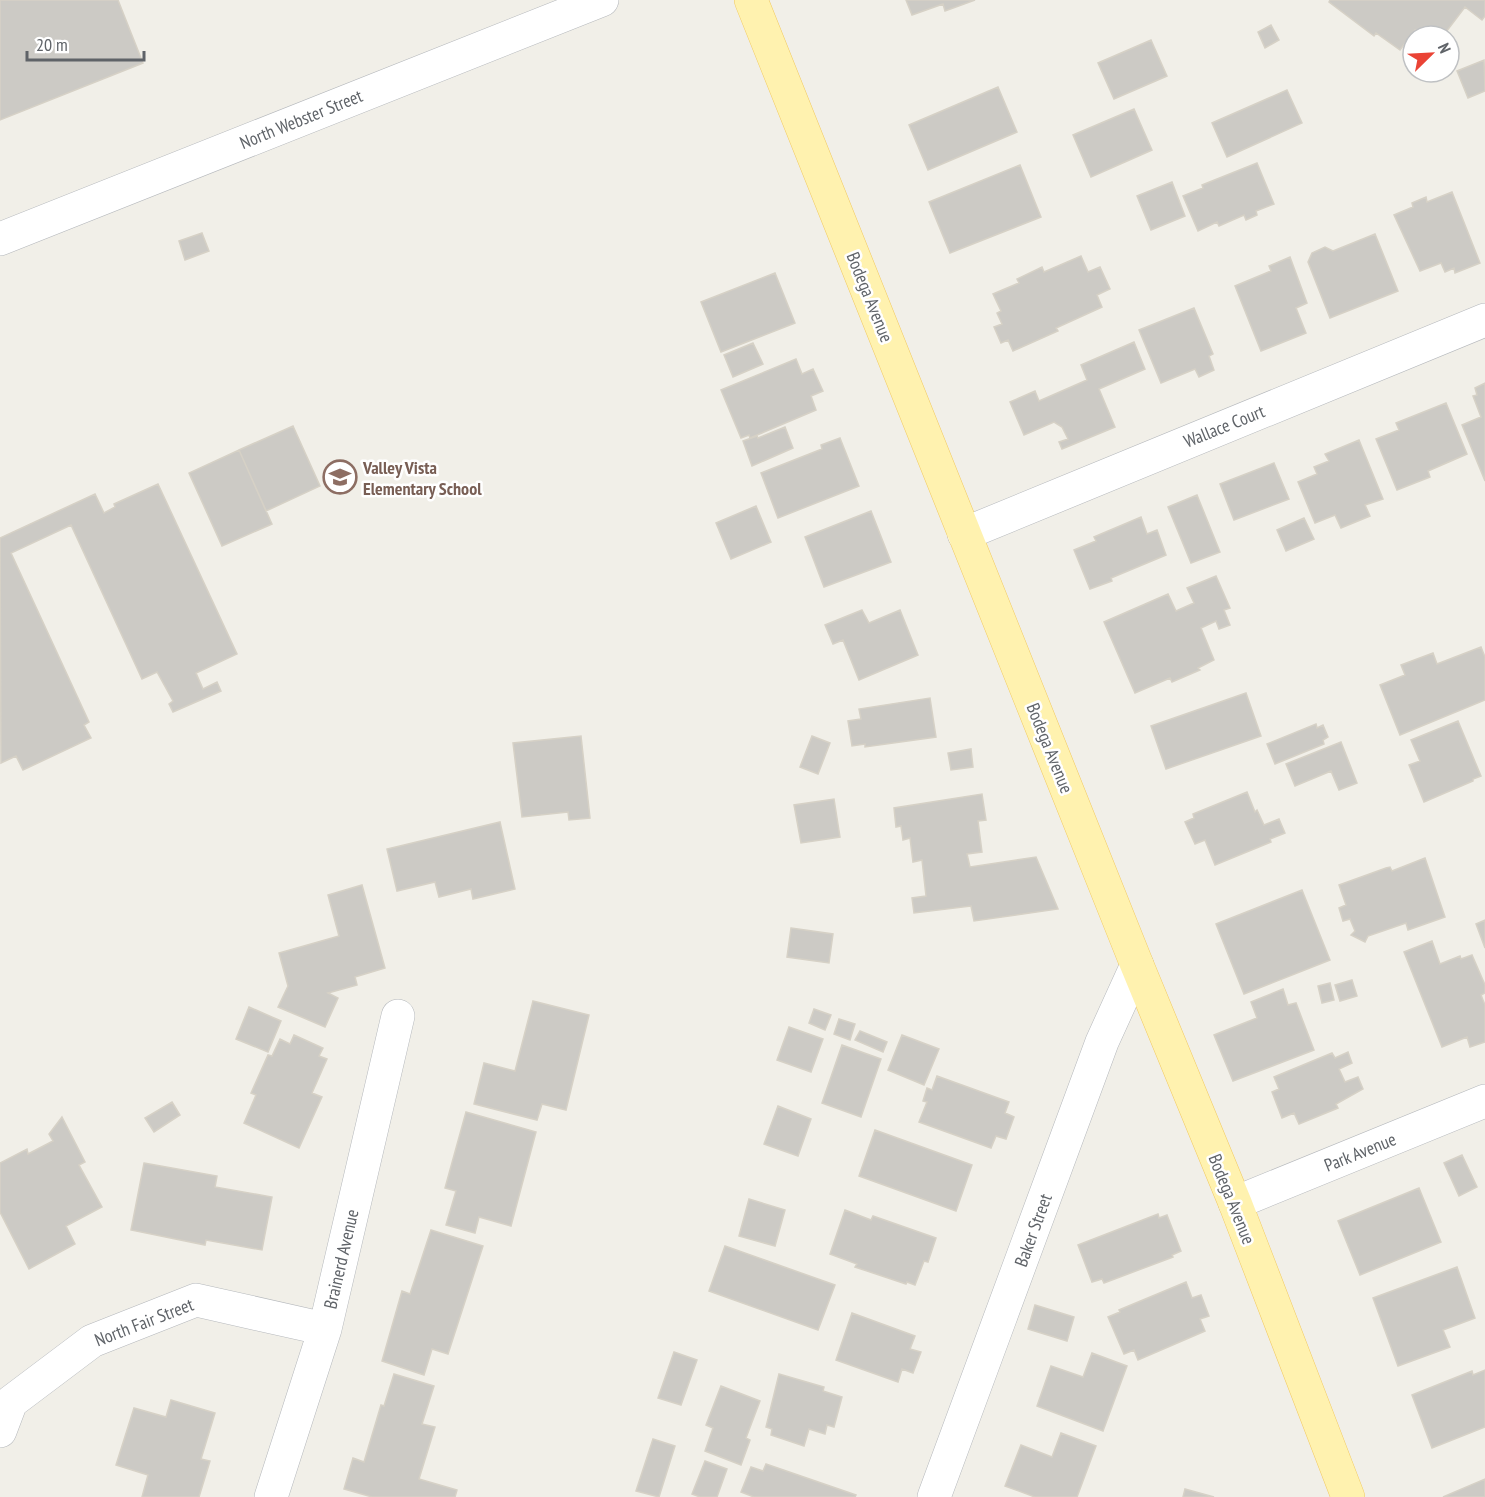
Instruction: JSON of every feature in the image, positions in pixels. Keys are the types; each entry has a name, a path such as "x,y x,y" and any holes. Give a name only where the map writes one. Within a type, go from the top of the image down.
{"main road":[{"name":"Bodega Avenue","path":"751,0 1137,965 1235,1203 1348,1497"}],"street":[{"name":"North Webster Street","path":"0,239 602,0"},
{"name":"Wallace Court","path":"964,534 1485,320"},
{"name":"Baker Street","path":"934,1497 1102,1042 1137,965"},
{"name":"Brainerd Avenue","path":"271,1497 324,1329 398,1016"},
{"name":"Park Avenue","path":"1235,1203 1485,1101"},
{"name":"North Fair Street","path":"0,1431 11,1402 92,1341 196,1300 324,1329"}],"building":[{"path":"0,0 118,0 143,63 0,120"},
{"path":"906,0 975,0 945,11 943,4 912,15"},
{"path":"1330,0 1485,0 1485,16 1482,20 1465,7 1452,24 1401,24 1400,50 1376,33 1374,36 1329,2"},
{"path":"1271,25 1279,40 1265,48 1258,32"},
{"path":"1151,40 1167,76 1114,99 1098,63"},
{"path":"1484,60 1485,91 1468,98 1461,81 1461,69"},
{"path":"998,87 1017,132 928,170 909,125"},
{"path":"1287,90 1302,123 1227,157 1212,123"},
{"path":"1134,109 1152,150 1091,177 1073,135"},
{"path":"1257,163 1274,204 1256,211 1257,215 1246,220 1244,215 1219,226 1217,222 1198,231 1183,196 1203,188 1202,185"},
{"path":"1020,165 1041,217 950,253 929,202"},
{"path":"1172,182 1185,216 1151,230 1137,196"},
{"path":"1452,192 1480,263 1455,273 1454,268 1445,272 1441,263 1420,271 1394,215 1413,207 1412,203 1426,197 1427,202"},
{"path":"202,233 209,251 185,260 179,241"},
{"path":"1375,234 1398,291 1330,318 1308,262 1312,253 1325,247 1333,251"},
{"path":"1081,256 1088,272 1100,267 1110,289 1097,295 1102,307 1056,328 1058,331 1013,351 1008,340 1001,343 994,327 1002,324 997,313 1001,311 993,294 1019,283 1017,279 1042,267 1044,272"},
{"path":"1290,257 1307,303 1296,308 1306,333 1261,351 1235,286 1271,271 1269,266"},
{"path":"775,273 795,323 721,352 701,302"},
{"path":"1194,308 1213,354 1209,356 1214,370 1199,377 1195,369 1161,383 1139,330"},
{"path":"1134,342 1145,369 1099,389 1115,427 1062,449 1059,442 1068,439 1062,427 1054,422 1024,435 1010,402 1035,391 1039,401 1087,380 1081,365"},
{"path":"753,343 763,364 733,377 724,355"},
{"path":"796,359 802,374 813,369 823,391 811,396 816,410 750,438 749,435 741,438 721,390"},
{"path":"1485,383 1485,481 1462,425 1481,417 1473,396 1477,395 1475,388"},
{"path":"1446,403 1467,454 1428,471 1430,477 1397,490 1376,439 1399,430 1396,423"},
{"path":"293,426 320,486 266,511 239,450"},
{"path":"785,427 793,448 752,466 743,441 757,436 758,438"},
{"path":"840,438 859,486 778,518 761,473 822,449 821,445"},
{"path":"1359,440 1383,499 1365,505 1370,516 1341,528 1335,515 1315,523 1298,482 1317,474 1314,467 1329,461 1325,454"},
{"path":"239,450 272,524 222,546 189,473"},
{"path":"1274,463 1289,499 1234,520 1220,484"},
{"path":"158,484 237,654 196,673 203,689 217,682 221,691 173,712 169,704 173,701 157,672 142,679 71,525 11,553 89,722 84,725 91,738 23,770 16,756 1,763 0,538 95,494 104,513 115,507 114,504"},
{"path":"1197,495 1220,552 1191,563 1168,507"},
{"path":"756,506 771,542 731,559 716,523"},
{"path":"871,511 891,562 824,587 805,537"},
{"path":"1141,517 1147,534 1157,530 1166,555 1090,589 1074,550 1096,541 1094,537"},
{"path":"1304,518 1314,539 1286,551 1277,530"},
{"path":"1216,576 1230,608 1224,610 1230,625 1219,629 1216,621 1201,628 1214,660 1198,668 1200,670 1172,682 1170,678 1135,693 1104,622 1168,594 1176,611 1194,603 1187,588"},
{"path":"862,610 869,623 900,610 918,655 859,680 843,640 833,644 825,625"},
{"path":"1481,647 1485,657 1485,700 1400,735 1380,685 1405,675 1401,665 1433,653 1437,664"},
{"path":"1246,693 1261,736 1166,769 1151,726"},
{"path":"930,698 936,737 865,747 865,744 852,746 848,721 861,719 859,709"},
{"path":"1458,721 1481,776 1424,802 1409,765 1420,761 1411,740"},
{"path":"1316,724 1317,728 1323,725 1328,737 1323,740 1324,744 1275,764 1267,744"},
{"path":"581,736 590,818 569,820 568,812 522,817 513,743"},
{"path":"812,736 830,743 818,774 800,767"},
{"path":"1341,742 1357,783 1339,790 1331,771 1295,786 1286,764"},
{"path":"971,749 973,767 951,770 948,753"},
{"path":"1247,792 1255,812 1257,810 1264,825 1279,819 1285,833 1270,839 1271,842 1215,865 1205,840 1195,844 1185,822 1194,818 1193,814"},
{"path":"982,794 986,820 978,821 982,852 967,854 970,867 1036,857 1058,909 974,921 971,906 914,913 912,898 926,896 922,860 913,862 910,838 903,840 901,826 896,827 894,808"},
{"path":"834,799 840,837 801,843 794,805"},
{"path":"500,822 515,889 473,899 471,889 439,897 435,882 397,891 387,849"},
{"path":"1425,858 1445,917 1408,930 1406,923 1368,936 1365,942 1351,935 1355,931 1350,919 1343,921 1339,908 1346,905 1339,885 1386,868 1390,867 1392,871"},
{"path":"362,885 385,968 355,977 357,985 328,993 338,998 325,1027 278,1007 288,986 279,953 339,936 328,895"},
{"path":"1302,890 1330,960 1244,994 1216,924"},
{"path":"1485,920 1485,948 1476,924"},
{"path":"791,928 833,934 829,963 787,957"},
{"path":"1432,941 1440,964 1460,956 1461,959 1472,955 1485,985 1485,993 1481,995 1485,1005 1485,1042 1470,1047 1467,1037 1442,1047 1404,952"},
{"path":"1352,980 1357,996 1340,1001 1335,985"},
{"path":"1330,983 1334,1000 1322,1003 1318,986"},
{"path":"1283,989 1288,1005 1296,1003 1314,1050 1233,1081 1214,1035 1257,1018 1251,1002"},
{"path":"533,1001 589,1015 566,1110 542,1104 537,1120 474,1104 484,1063 515,1071"},
{"path":"249,1007 281,1021 268,1052 236,1039"},
{"path":"814,1009 831,1015 825,1030 809,1023"},
{"path":"839,1019 855,1024 850,1040 834,1034"},
{"path":"789,1027 823,1039 811,1072 777,1060"},
{"path":"860,1031 887,1042 883,1052 855,1040"},
{"path":"294,1035 323,1048 319,1056 327,1059 312,1093 322,1097 299,1148 244,1123 256,1095 251,1093 268,1055 272,1056 280,1039 290,1044"},
{"path":"902,1035 939,1049 924,1085 888,1070"},
{"path":"842,1045 881,1059 861,1117 822,1103"},
{"path":"1348,1052 1352,1063 1339,1069 1345,1082 1358,1077 1363,1089 1336,1104 1338,1108 1299,1124 1294,1113 1282,1118 1272,1092 1279,1089 1274,1077 1332,1053 1335,1058"},
{"path":"937,1076 1009,1102 1005,1113 1014,1117 1006,1139 996,1136 991,1148 919,1122 927,1102 923,1101 927,1088 932,1090"},
{"path":"172,1102 180,1115 154,1132 145,1118"},
{"path":"778,1106 811,1119 798,1156 764,1144"},
{"path":"466,1112 536,1132 511,1226 479,1217 475,1233 446,1225 456,1191 445,1188"},
{"path":"62,1117 85,1162 79,1165 102,1207 66,1226 75,1244 29,1269 0,1212 0,1163 27,1149 28,1154 53,1141 49,1134"},
{"path":"875,1130 972,1165 956,1211 859,1176"},
{"path":"1462,1155 1477,1187 1459,1196 1444,1163"},
{"path":"144,1163 217,1176 215,1187 272,1197 262,1250 206,1240 205,1245 131,1230"},
{"path":"1419,1188 1441,1242 1360,1275 1338,1221"},
{"path":"749,1199 785,1210 775,1246 739,1236"},
{"path":"845,1210 871,1220 873,1216 936,1238 928,1262 924,1261 915,1285 855,1267 857,1264 830,1254"},
{"path":"1158,1214 1159,1218 1167,1215 1181,1251 1172,1255 1173,1257 1104,1283 1102,1279 1092,1282 1078,1245"},
{"path":"431,1230 483,1246 448,1354 432,1349 424,1375 382,1361 402,1291 410,1294"},
{"path":"725,1246 835,1285 818,1330 709,1291"},
{"path":"1457,1267 1475,1318 1443,1330 1450,1347 1398,1366 1373,1298"},
{"path":"1186,1282 1192,1298 1201,1295 1209,1316 1200,1319 1205,1331 1138,1360 1134,1350 1124,1354 1108,1317 1120,1312 1119,1310"},
{"path":"1035,1305 1074,1317 1067,1341 1028,1329"},
{"path":"852,1313 915,1336 910,1349 921,1352 913,1373 902,1369 898,1382 836,1360"},
{"path":"674,1352 697,1360 681,1405 658,1398"},
{"path":"1092,1353 1127,1366 1103,1431 1037,1406 1051,1366 1083,1377"},
{"path":"1485,1370 1485,1427 1432,1448 1412,1395 1472,1371 1473,1375"},
{"path":"394,1374 434,1386 422,1424 435,1427 419,1479 457,1490 455,1497 372,1497 344,1489 353,1458 364,1462 381,1405 384,1406"},
{"path":"779,1374 824,1387 823,1391 842,1397 834,1427 827,1425 825,1434 809,1429 804,1446 771,1435 772,1429 766,1427"},
{"path":"721,1386 760,1401 746,1438 750,1440 741,1465 705,1451 713,1428 706,1425"},
{"path":"171,1400 215,1413 201,1459 210,1461 199,1497 142,1497 148,1475 116,1465 134,1408 166,1417"},
{"path":"1061,1433 1096,1446 1077,1497 1035,1497 1005,1486 1021,1445 1052,1457"},
{"path":"653,1439 675,1446 659,1497 636,1491"},
{"path":"705,1461 727,1469 717,1497 700,1497 692,1494"},
{"path":"766,1464 856,1495 855,1497 754,1497 741,1492 751,1467 763,1471"},
{"path":"1485,1479 1485,1497 1443,1497"},
{"path":"1185,1489 1214,1497 1183,1497"}],"place":[{"name":"Valley Vista Elementary School","path":"340,477"}]}
